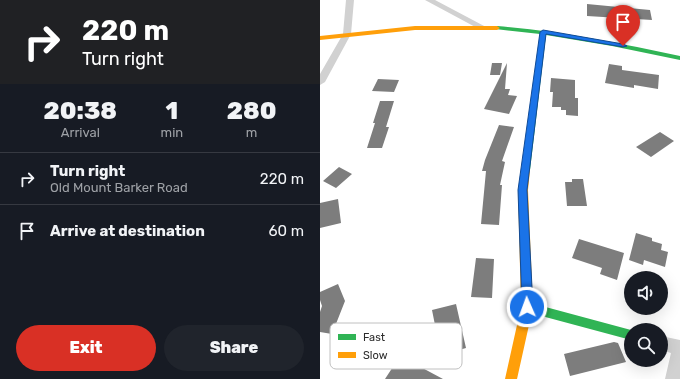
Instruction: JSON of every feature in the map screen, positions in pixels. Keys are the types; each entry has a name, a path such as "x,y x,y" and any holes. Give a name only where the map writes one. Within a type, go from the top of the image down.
{"street":[{"path":"320,82 346,34 350,0"},
{"path":"429,0 482,28"},
{"path":"320,38 346,34 414,28 482,28 543,32 619,45 680,58"},
{"path":"511,379 527,307 523,190 543,32"},
{"path":"527,307 624,333"},
{"path":"668,345 680,349 673,379"}],"building":[{"path":"587,4 650,10 652,20 587,16"},
{"path":"492,63 502,63 500,75 490,75"},
{"path":"507,63 505,89 510,89 508,95 517,96 509,114 484,109"},
{"path":"609,64 622,66 622,70 659,75 658,89 634,85 634,88 605,83"},
{"path":"551,78 575,80 575,98 578,98 578,116 566,115 566,110 561,110 561,107 552,107 553,92 550,92"},
{"path":"378,79 399,80 394,92 372,91"},
{"path":"380,101 394,101 386,127 389,127 382,148 367,148 375,123 373,123"},
{"path":"499,125 514,127 502,161 505,162 500,185 502,185 499,225 481,224 486,171 482,171"},
{"path":"660,132 674,141 651,157 636,147"},
{"path":"339,167 352,174 336,188 323,181"},
{"path":"572,179 583,179 587,206 567,206 565,182 572,182"},
{"path":"338,199 341,223 320,228 320,203"},
{"path":"636,233 652,238 652,241 662,244 661,250 668,252 665,267 644,260 643,265 629,260"},
{"path":"579,239 624,253 617,280 600,274 602,268 572,258"},
{"path":"476,258 494,259 492,298 471,297"},
{"path":"338,284 345,301 336,323 330,323 330,334 320,332 320,312 322,306 320,292"},
{"path":"456,304 460,323 435,323 432,310"},
{"path":"462,330 466,348 462,349"},
{"path":"614,342 618,343 624,357 624,362 570,376 564,354"},
{"path":"392,369 424,369 443,379 385,379"}],"traffic: fast":[{"path":"497,28 566,36 680,58"},
{"path":"526,170 543,32"},
{"path":"527,307 624,333"}],"traffic: slow":[{"path":"320,38 415,28 497,28"},
{"path":"511,379 527,307 523,190 526,170"}],"route":[{"path":"527,307 523,190 543,32 623,46"}]}
